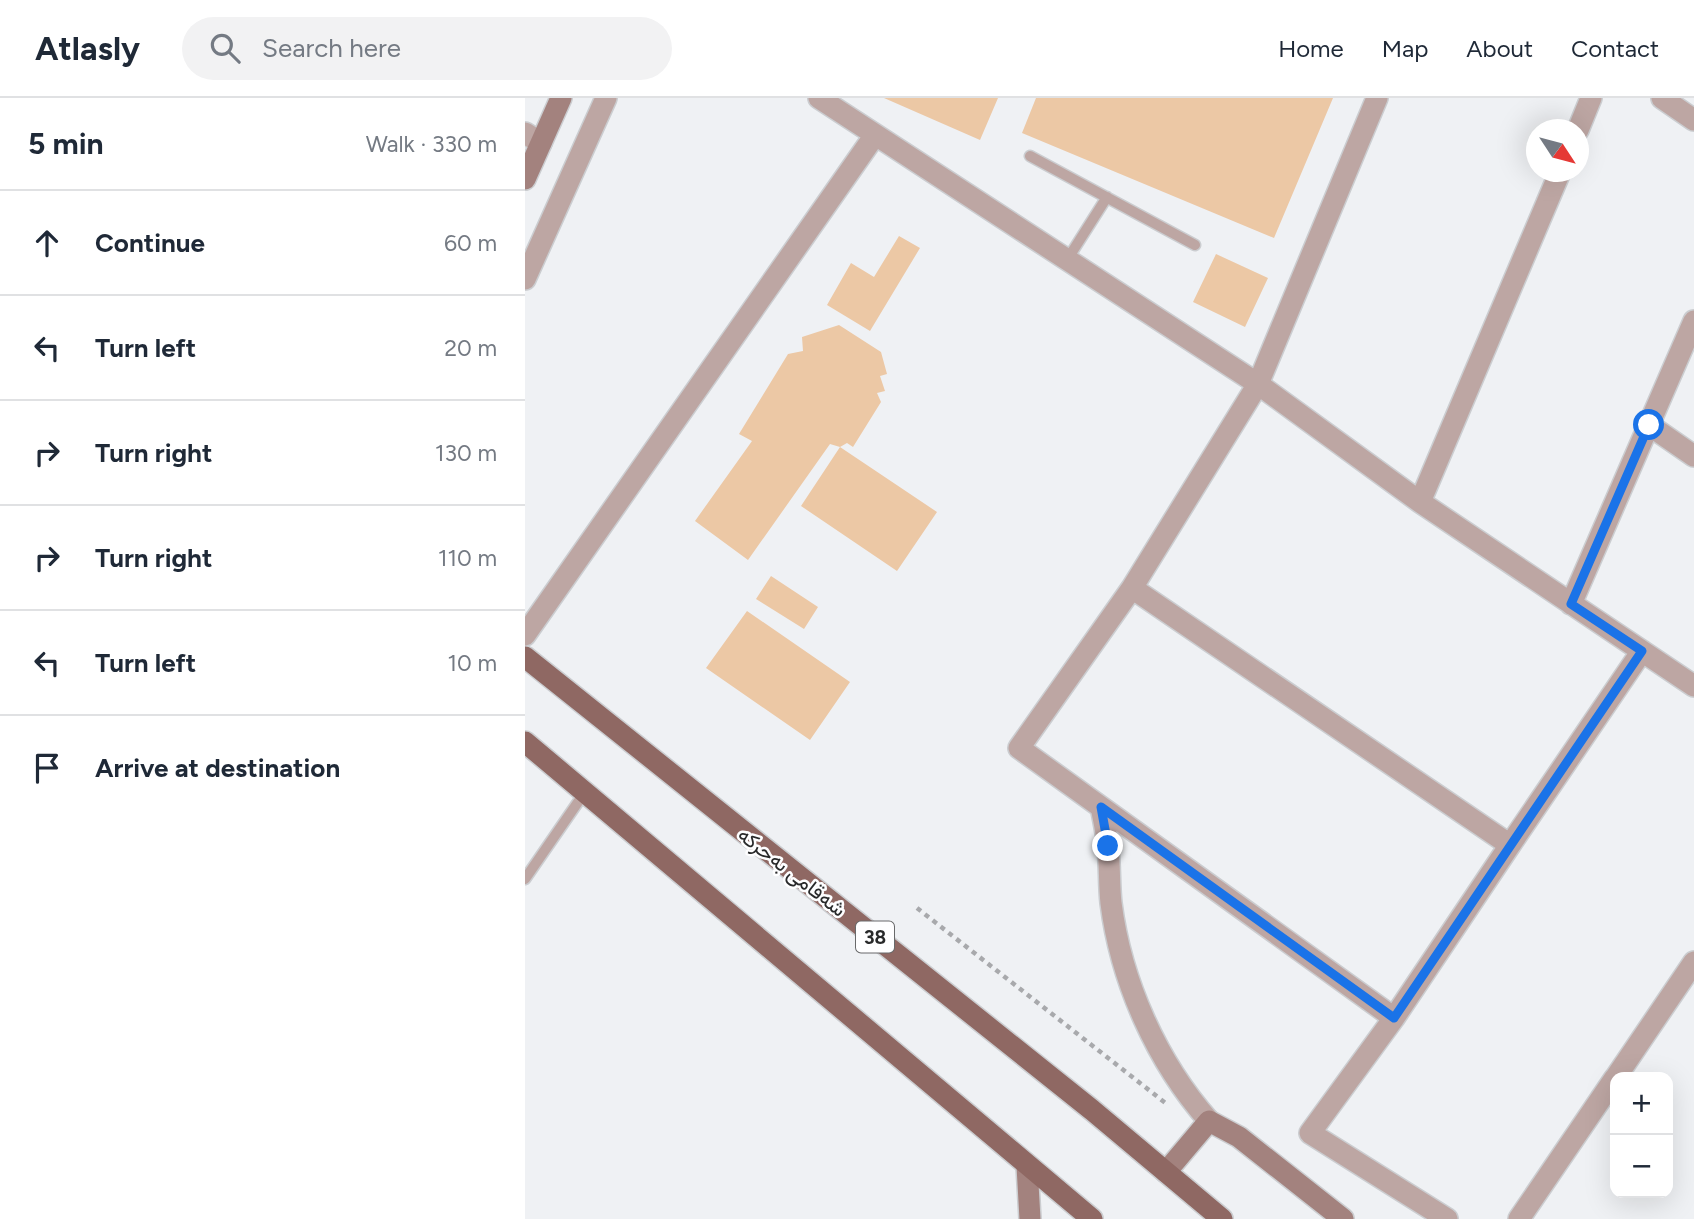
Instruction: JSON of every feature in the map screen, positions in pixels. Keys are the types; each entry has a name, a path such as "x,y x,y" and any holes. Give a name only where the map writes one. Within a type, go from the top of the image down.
{"main road":[{"name":"شەقامی بەحرکە","path":"525,657 1082,1101 1222,1219"},
{"path":"525,742 1092,1219"}],"street":[{"path":"525,179 533,138 561,98"},
{"path":"525,279 607,98"},
{"path":"819,98 1258,384 1420,502 1694,686"},
{"path":"1377,98 1258,384 1132,588 1019,748 1394,1018"},
{"path":"1582,119 1591,98"},
{"path":"1662,98 1694,120"},
{"path":"525,635 875,135"},
{"path":"1420,502 1556,182"},
{"path":"1571,604 1694,321"},
{"path":"1649,425 1694,456"},
{"path":"1132,588 1510,845"},
{"path":"1447,1219 1310,1133 1394,1018 1642,651"},
{"path":"1101,807 1108,846 1111,901 1117,938 1133,990 1157,1044 1190,1099 1204,1116 1239,1137 1343,1219"},
{"path":"1618,1072 1694,962"},
{"path":"1519,1219 1610,1084"},
{"path":"1166,1172 1204,1116"},
{"path":"1027,1166 1030,1219"}],"lane":[{"path":"1030,156 1195,245"},
{"path":"1067,260 1107,198"},
{"path":"525,879 585,792"}],"path":[{"path":"917,908 1178,1114 1204,1116"}],"building":[{"path":"884,98 998,98 980,140"},
{"path":"1036,98 1333,98 1274,238 1022,133"},
{"path":"899,236 920,248 870,331 827,305 851,263 874,277"},
{"path":"1216,254 1268,278 1245,327 1193,302"},
{"path":"839,325 881,352 887,374 880,376 885,391 877,393 881,402 853,447 847,443 840,447 830,444 748,560 695,521 752,441 739,434 788,354 803,351 802,337"},
{"path":"840,447 937,512 897,571 801,506"},
{"path":"771,576 818,607 804,629 756,599"},
{"path":"747,611 850,682 810,740 706,668"}],"route":[{"path":"1108,846 1101,807 1394,1018 1642,651 1571,604 1649,425"}]}
